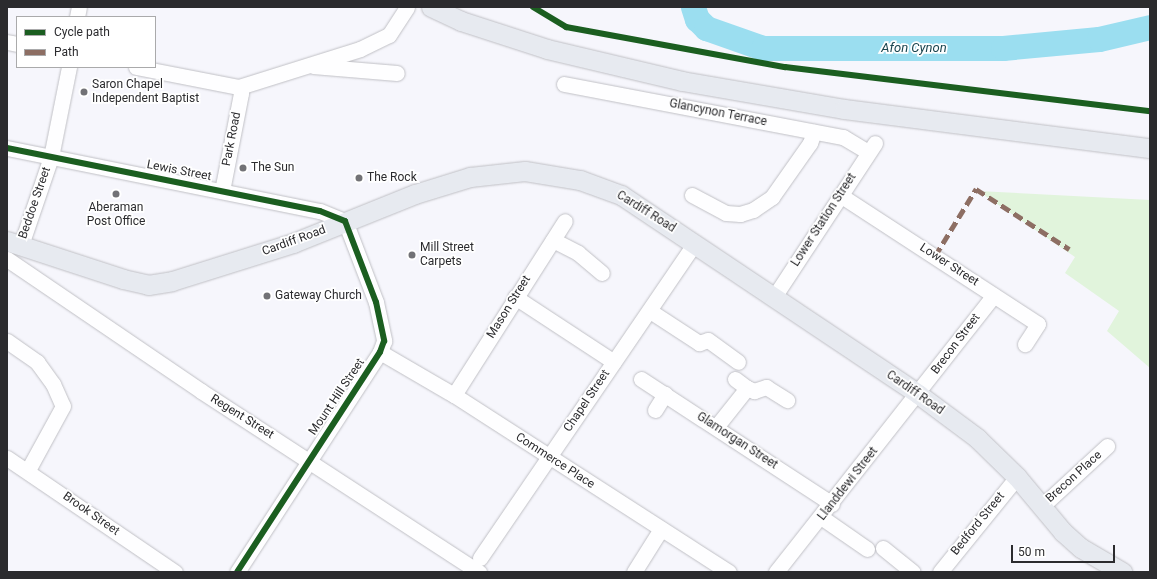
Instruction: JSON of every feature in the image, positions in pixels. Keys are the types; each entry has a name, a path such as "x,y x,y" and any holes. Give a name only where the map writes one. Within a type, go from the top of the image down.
{"main road":[{"path":"432,7 461,21 547,49 682,81 844,108 1150,148"},
{"name":"Cardiff Road","path":"14,243 123,279 148,285 172,281 293,243 345,221 470,177 525,171 580,180 621,195 695,243 918,394 977,438 1017,477 1041,507 1081,548 1122,572"}],"street":[{"path":"141,68 240,87 304,65 360,49 389,35 405,12"},
{"path":"304,65 397,73"},
{"name":"Beddoe Street","path":"14,243 51,157 69,68"},
{"name":"Glancynon Terrace","path":"564,84 843,137 872,148"},
{"name":"Park Road","path":"222,191 241,93 240,87"},
{"path":"692,195 726,213 740,214 753,210 772,197 810,143 814,132"},
{"name":"Lewis Street","path":"7,148 320,210 345,221"},
{"name":"Lower Station Street","path":"774,297 872,148"},
{"name":"Lower Street","path":"840,195 1038,324 1025,344"},
{"name":"Mason Street","path":"454,395 565,220"},
{"name":"Mount Hill Street","path":"237,572 380,352 384,342 382,323 345,221"},
{"path":"553,240 578,253 602,273"},
{"name":"Chapel Street","path":"479,565 549,457 695,243"},
{"name":"Regent Street","path":"7,259 201,391 479,565"},
{"name":"Brecon Street","path":"918,394 994,295"},
{"path":"515,297 614,362"},
{"path":"650,311 699,342 708,340 738,362"},
{"path":"7,341 37,362 53,384 63,406 28,470"},
{"name":"Commerce Place","path":"380,352 454,395 729,572"},
{"name":"Glamorgan Street","path":"641,378 832,504"},
{"path":"735,379 754,392 766,387 787,400"},
{"path":"716,427 747,388"},
{"path":"656,410 665,394"},
{"name":"Llanddewi Street","path":"776,572 832,504 918,394"},
{"name":"Brecon Place","path":"1041,507 1107,446"},
{"name":"Brook Street","path":"7,458 28,470 175,572"},
{"name":"Bedford Street","path":"940,572 1017,477"},
{"path":"821,517 867,549"},
{"path":"634,572 661,529"},
{"path":"883,548 913,572"}],"green space":[{"path":"978,191 1150,200 1150,368 1107,331 1119,311 1065,273 1075,257"}],"waterway":[{"name":"Afon Cynon","path":"693,7 697,19 706,28 763,48 1003,48 1099,39 1150,27"}],"marked path":[{"path":"935,256 976,189 1069,249"}],"cycle path":[{"path":"533,7 566,27 785,67 1150,111"},
{"path":"7,148 320,211 345,221 376,302 384,341 380,352 237,572"}],"place":[{"name":"Saron Chapel Independent Baptist","path":"84,92"},
{"name":"The Sun","path":"243,168"},
{"name":"The Rock","path":"359,178"},
{"name":"Aberaman Post Office","path":"116,194"},
{"name":"Mill Street Carpets","path":"412,255"},
{"name":"Gateway Church","path":"267,296"}]}
